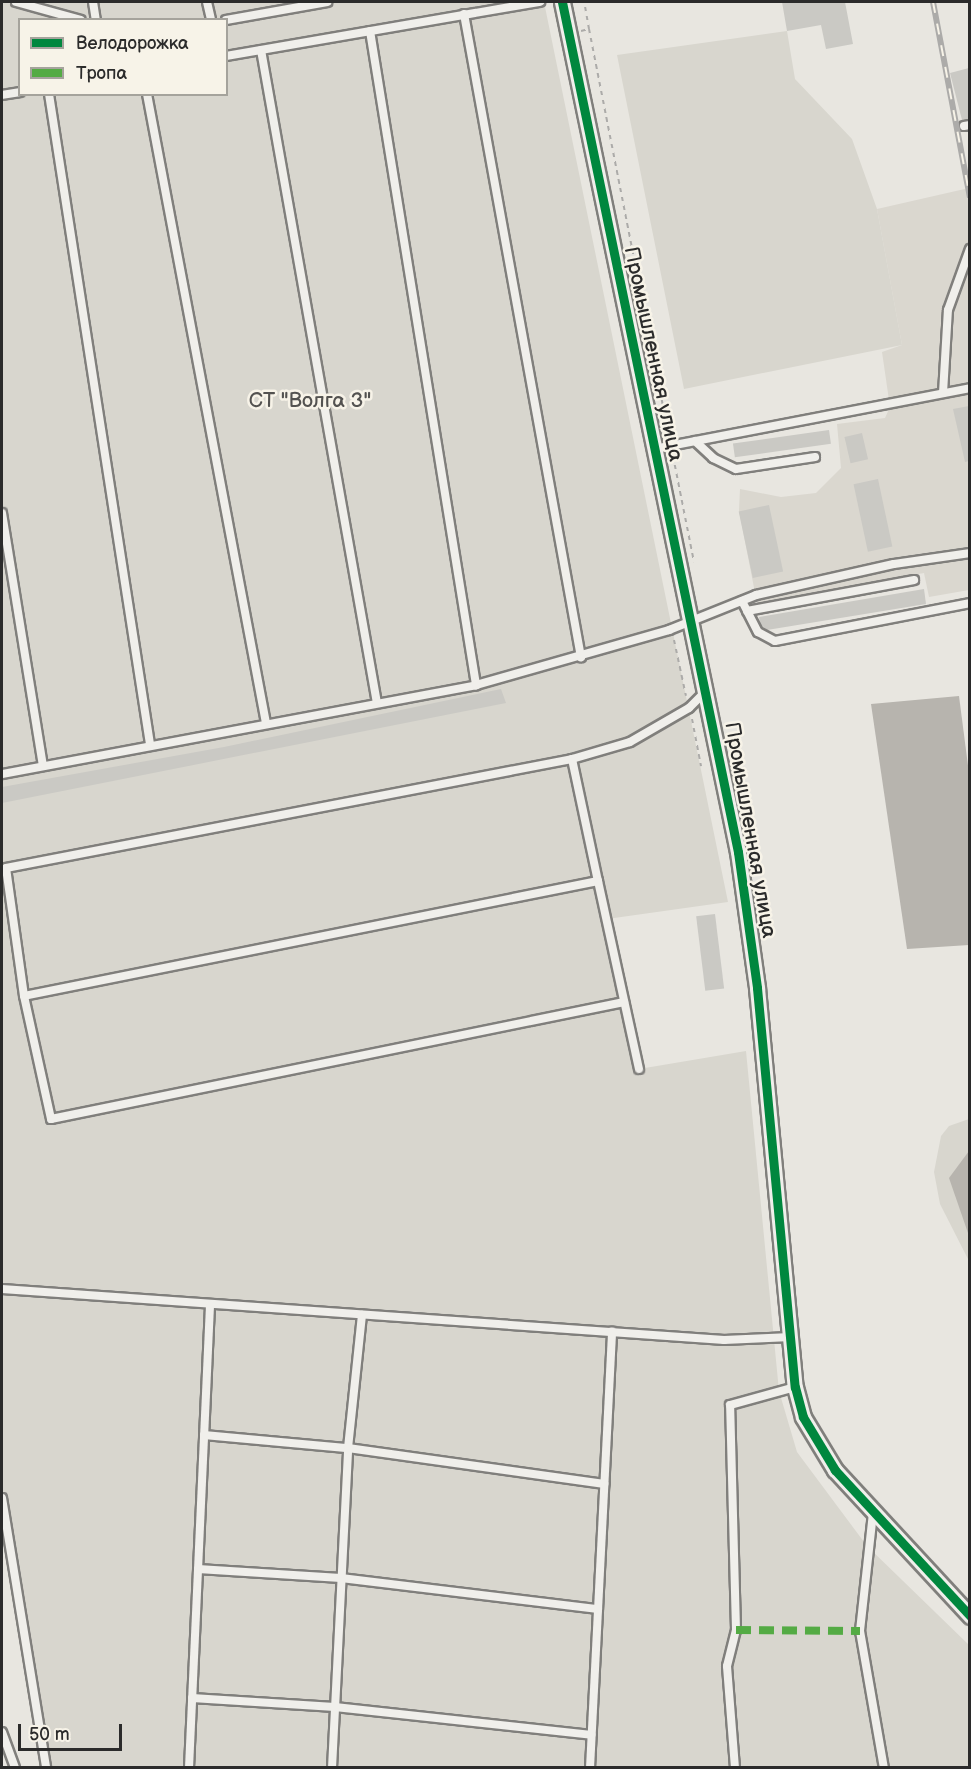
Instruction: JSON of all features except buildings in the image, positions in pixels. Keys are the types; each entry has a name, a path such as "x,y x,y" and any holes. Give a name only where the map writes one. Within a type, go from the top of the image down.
{"street":[{"name":"Промышленная улица","path":"562,2 738,852 757,988 795,1388 803,1417 817,1445 873,1513 969,1616"}],"lane":[{"path":"16,2 74,18"},
{"path":"93,2 96,18"},
{"path":"207,2 211,18"},
{"path":"228,20 326,2"},
{"path":"228,56 540,2"},
{"path":"464,15 582,657"},
{"path":"370,31 476,685"},
{"path":"261,50 377,703"},
{"path":"2,95 18,92"},
{"path":"49,96 150,744"},
{"path":"147,96 266,723"},
{"path":"944,393 948,310 969,249"},
{"path":"654,449 969,387"},
{"path":"695,441 713,458 736,469 815,457"},
{"path":"2,513 43,766"},
{"path":"2,774 150,744 476,685 582,657 691,622 742,601 894,564 969,553"},
{"path":"747,611 914,580"},
{"path":"742,601 758,632 775,641 969,603"},
{"path":"624,1002 51,1119 24,996 6,868 572,759 630,742 689,708 706,690"},
{"path":"572,759 639,1069"},
{"path":"24,996 598,881"},
{"path":"2,1290 724,1340 791,1337"},
{"path":"189,1767 210,1305"},
{"path":"332,1767 348,1448 362,1315"},
{"path":"590,1767 612,1332"},
{"path":"735,1767 727,1666 736,1630 730,1406 795,1388"},
{"path":"204,1435 348,1448 604,1484"},
{"path":"2,1498 46,1767"},
{"path":"873,1513 860,1631 884,1767"},
{"path":"198,1569 341,1578 598,1609"},
{"path":"192,1698 335,1707 591,1735"},
{"path":"2,1732 15,1767"}],"path":[{"path":"589,29 696,571"},
{"path":"693,724 712,720"}],"shaded area":[{"path":"969,188 969,590 929,597 924,573 757,603 739,511 740,489 781,497 816,493 841,468 837,424 885,418 890,407 882,352 902,345 877,209"},
{"path":"959,696 970,781 969,945 907,949 871,704"},
{"path":"969,1151 970,1232 968,1233 949,1178"}],"green space":[{"name":"СТ \"Волга 3\"","path":"2,2 544,2 728,902 607,919 639,1069 746,1051 779,1391 797,1452 867,1546 969,1645 969,1767 46,1767 2,1498"},
{"path":"787,31 795,79 852,139 877,209 902,345 684,389 617,55"},
{"path":"969,1119 969,1261 940,1204 934,1172 941,1136 949,1126"}],"railway":[{"path":"933,2 970,198"}],"marked path":[{"path":"736,1630 860,1631"}],"cycle path":[{"path":"562,2 738,852 757,988 795,1387 803,1417 835,1470 970,1616"}]}
